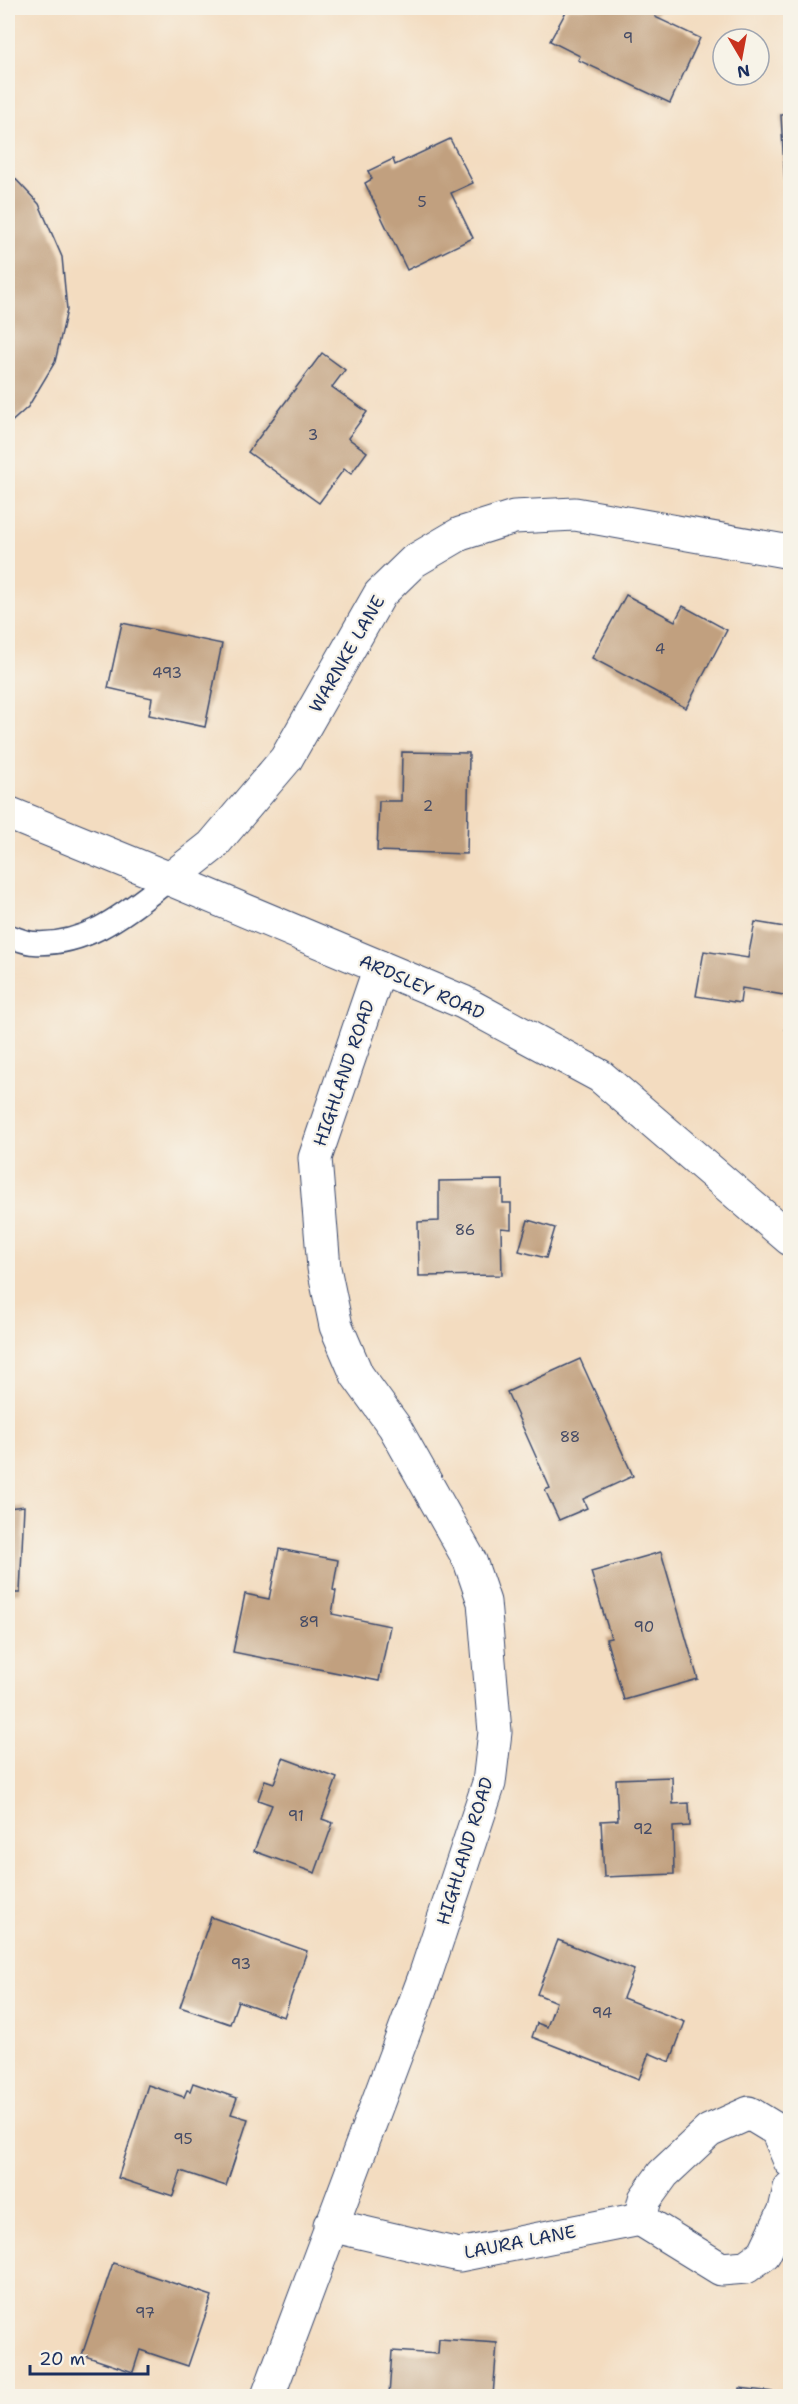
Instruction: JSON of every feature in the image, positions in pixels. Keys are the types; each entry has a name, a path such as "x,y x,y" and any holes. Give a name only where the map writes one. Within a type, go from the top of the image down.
{"street":[{"name":"WARNKE LANE","path":"170,879 212,846 286,759 380,594 414,561 460,534 514,518 575,514 790,552"},
{"name":"ARDSLEY ROAD","path":"8,813 463,1002 600,1076 790,1239"},
{"name":"HIGHLAND ROAD","path":"268,2397 330,2225 424,1979 489,1783 495,1732 484,1602 470,1561 394,1426 357,1375 336,1326 324,1268 315,1158 380,967"},
{"path":"790,2161 777,2130 748,2113 709,2131 663,2174 645,2199 640,2219 721,2269 746,2267 764,2254 785,2210 790,2188"},
{"name":"LAURA LANE","path":"330,2225 459,2255 640,2219"}],"lane":[{"path":"8,936 33,944 68,941 112,924 170,879"}],"building":[{"path":"568,8 659,8 655,17 700,38 670,103 578,60 580,56 550,41"},
{"path":"790,114 790,186 785,186 781,115"},
{"path":"450,139 473,183 451,193 473,238 407,270 365,183 372,179 368,171 393,159 395,165"},
{"path":"8,171 39,204 62,257 67,310 55,362 28,407 8,425"},
{"path":"322,353 345,370 332,387 367,412 348,438 367,452 351,474 344,469 319,503 248,452"},
{"path":"626,595 675,621 683,606 727,630 686,708 592,658"},
{"path":"122,623 222,644 205,727 149,715 152,698 108,688"},
{"path":"402,752 469,753 467,854 377,851 379,801 401,801"},
{"path":"755,922 790,928 790,996 742,988 740,1003 696,996 704,951 748,958"},
{"path":"790,1003 790,1030 785,1029"},
{"path":"503,1180 503,1203 511,1203 511,1229 501,1228 502,1275 419,1276 418,1222 439,1221 439,1181"},
{"path":"528,1220 555,1228 546,1258 519,1251"},
{"path":"580,1359 633,1476 583,1499 587,1508 559,1520 545,1490 550,1488 507,1392"},
{"path":"24,1506 20,1593 10,1593 8,1616 8,1508"},
{"path":"279,1549 338,1560 332,1614 390,1626 379,1681 233,1652 245,1594 269,1599"},
{"path":"661,1552 698,1679 624,1700 606,1639 611,1638 591,1572"},
{"path":"283,1758 337,1778 322,1819 333,1823 315,1873 254,1851 272,1805 258,1800 265,1780 274,1783"},
{"path":"672,1777 673,1804 689,1803 690,1826 673,1827 674,1874 604,1877 601,1821 618,1820 616,1779"},
{"path":"211,1917 307,1951 284,2017 238,2001 230,2024 180,2007"},
{"path":"558,1940 634,1970 623,1998 685,2022 670,2062 649,2053 639,2079 532,2037 537,2023 547,2027 556,2002 537,1994"},
{"path":"193,2083 237,2098 231,2114 248,2119 226,2186 181,2171 173,2196 118,2178 148,2085 184,2097 187,2090 190,2091"},
{"path":"113,2263 212,2296 188,2366 140,2350 133,2372 82,2355"},
{"path":"439,2339 497,2343 493,2396 389,2396 392,2351 438,2354"},
{"path":"740,2388 790,2394 790,2396 739,2396"},
{"path":"581,2391 604,2395 604,2396 580,2396"}]}
